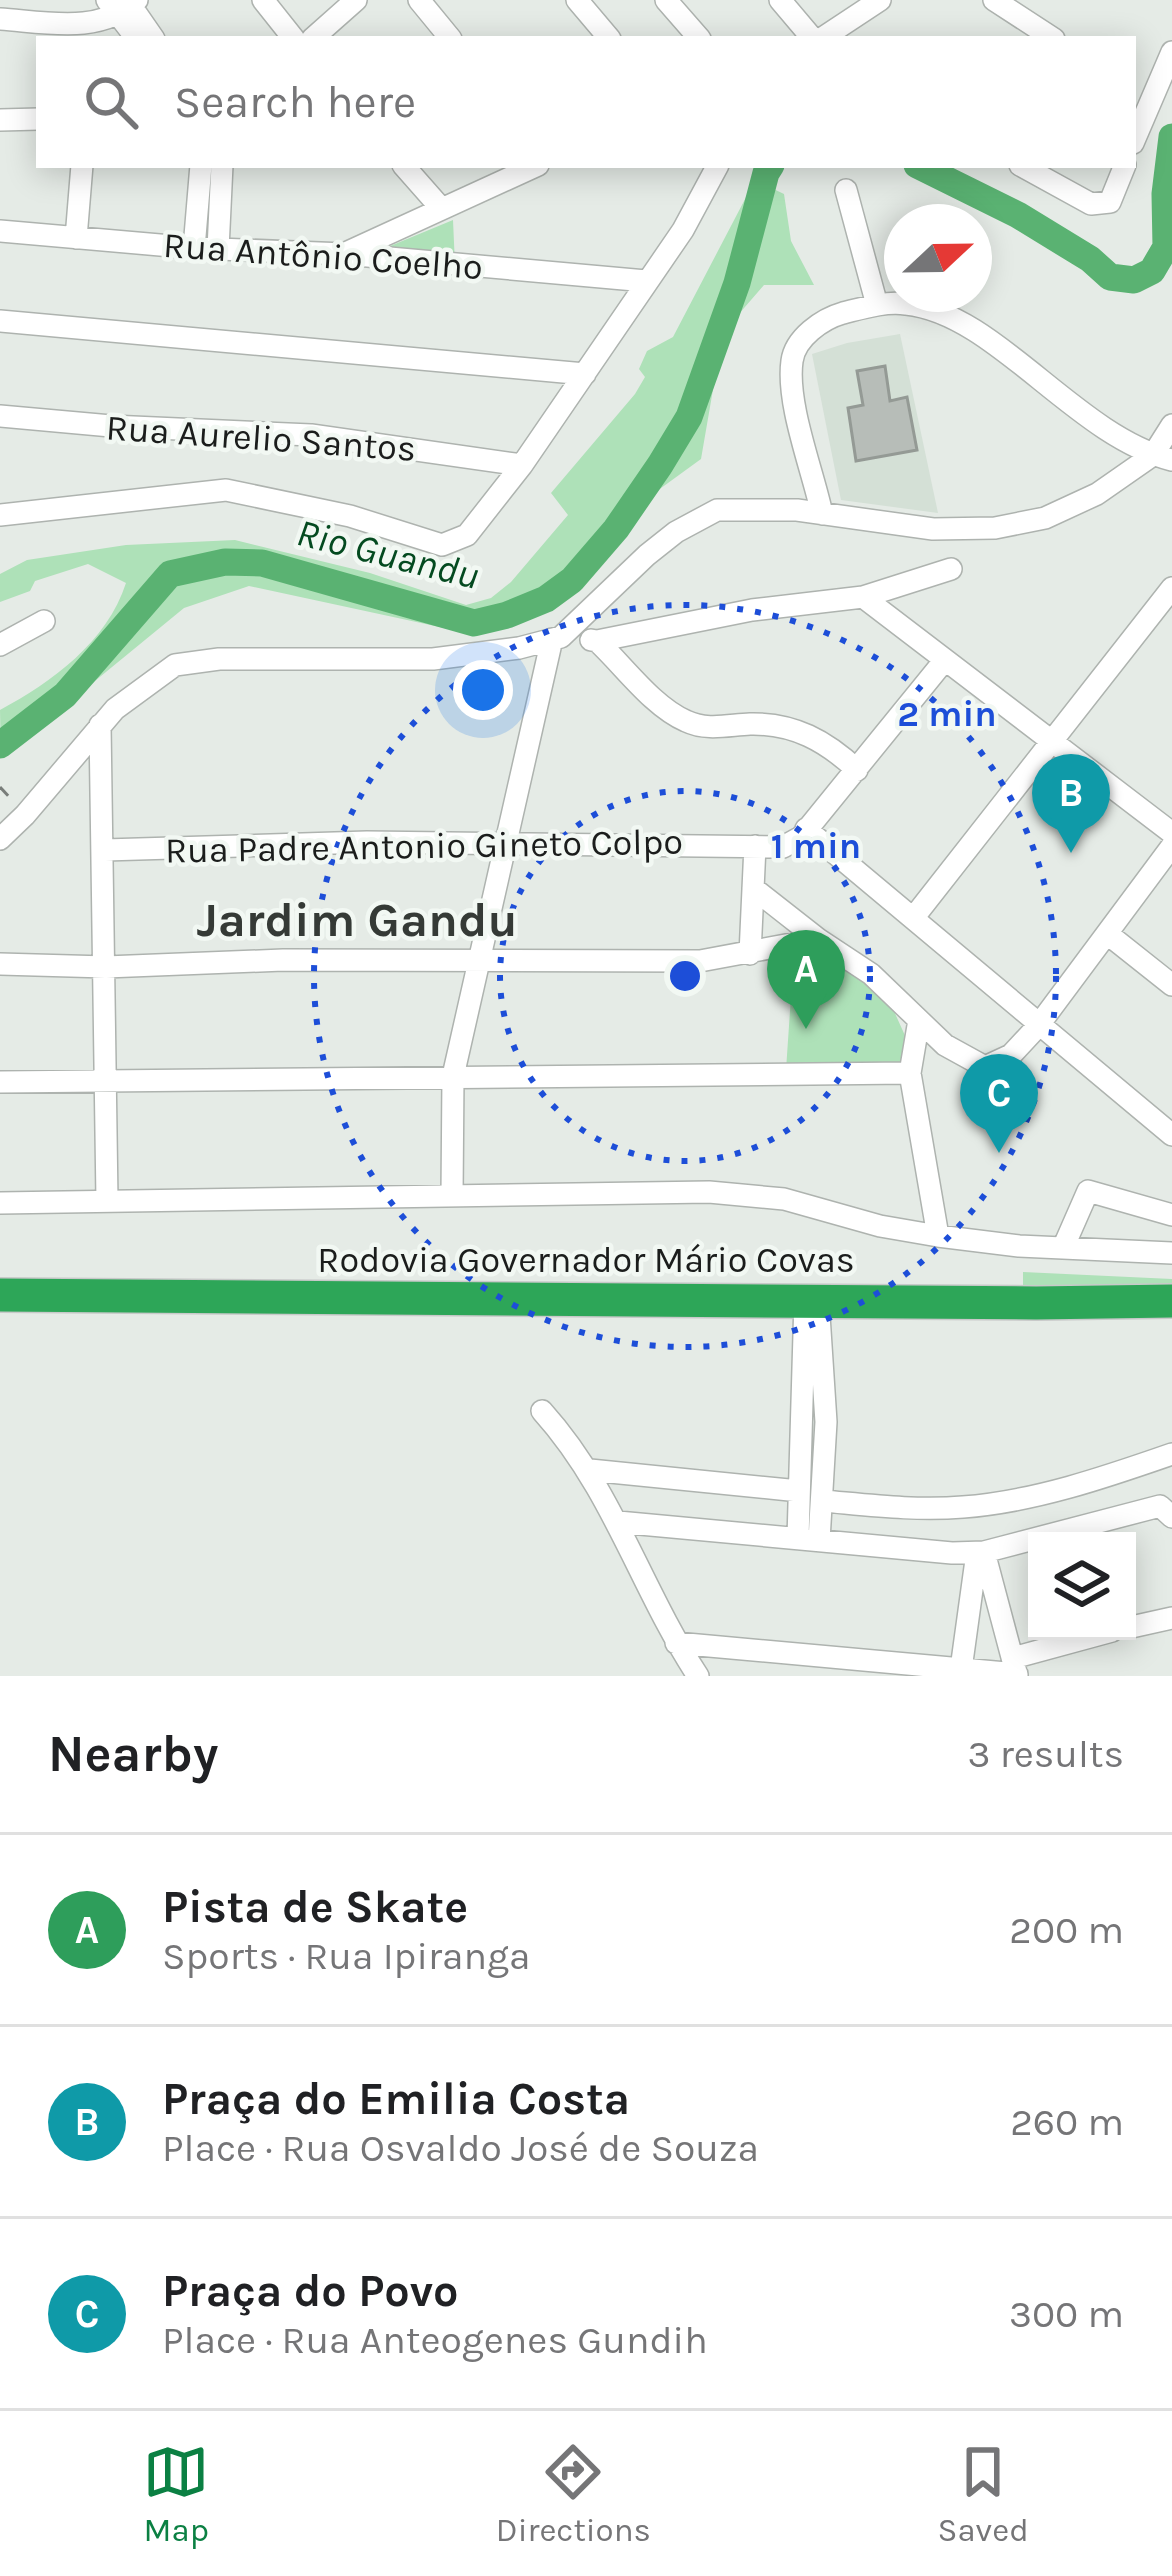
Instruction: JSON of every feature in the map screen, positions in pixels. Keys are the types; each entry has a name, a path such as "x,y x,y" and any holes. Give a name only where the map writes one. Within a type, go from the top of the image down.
{"highway":[{"name":"Rodovia Governador Mário Covas","path":"0,1294 1036,1304 1172,1300"}],"street":[{"path":"263,0 292,36"},
{"path":"315,36 356,0"},
{"path":"419,0 449,36"},
{"path":"577,0 607,36"},
{"path":"666,0 697,36"},
{"path":"780,0 814,36"},
{"path":"822,36 880,0"},
{"path":"994,0 1049,36"},
{"path":"0,19 84,24 124,4"},
{"path":"124,4 136,36"},
{"path":"124,4 151,36"},
{"path":"1136,125 1141,95 1172,52"},
{"path":"0,120 36,119"},
{"path":"76,238 82,168"},
{"path":"194,248 201,168"},
{"path":"218,249 222,168"},
{"path":"406,168 440,207"},
{"path":"345,254 531,168"},
{"path":"0,515 226,490 350,516 442,545 476,528 522,466 683,230 716,168"},
{"path":"1024,168 1090,204 1110,202 1123,168"},
{"path":"846,190 877,305"},
{"name":"Rua Antônio Coelho","path":"0,231 646,280"},
{"path":"822,514 791,382 792,357 814,328 836,315 877,305 906,304 963,325 1116,438 1162,457"},
{"path":"0,321 585,374"},
{"name":"Rua Aurelio Santos","path":"0,416 310,435 522,466"},
{"path":"452,1195 453,1076 556,638 646,555 717,510 761,508 933,530 994,528 1045,518 1162,457 1172,425"},
{"path":"0,839 100,725 175,665 190,661 453,658 556,638 597,640 752,610 863,597 951,569"},
{"path":"914,917 1172,588"},
{"path":"863,597 1172,833"},
{"path":"0,645 44,621"},
{"path":"597,640 669,711 689,723 716,728 791,727 841,755 857,770"},
{"path":"944,661 806,830 1172,1135"},
{"path":"100,725 107,1200"},
{"name":"Rua Padre Antonio Gineto Colpo","path":"105,850 367,842 755,846 789,845 806,830"},
{"path":"750,954 755,846"},
{"path":"753,888 871,974 945,1045 985,1067 1011,1055 1038,1026 1172,846"},
{"path":"1108,935 1172,985"},
{"path":"0,964 700,962 818,939"},
{"path":"919,1020 910,1073 938,1236"},
{"path":"0,1082 910,1073"},
{"path":"1064,1248 1088,1191 1172,1215"},
{"path":"0,1203 710,1192 784,1199 880,1226 938,1236 1172,1253"},
{"path":"808,1539 800,1483 812,1300"},
{"path":"808,1539 824,1490 826,1422 812,1300"},
{"path":"542,1411 590,1470 676,1643 698,1676"},
{"path":"590,1470 800,1483 904,1508 970,1507 1172,1454"},
{"path":"618,1522 981,1552 1160,1506 1172,1516"},
{"path":"962,1669 981,1552"},
{"path":"981,1552 1016,1669"},
{"path":"1136,1626 1172,1618"},
{"path":"676,1643 962,1669 1016,1669 1089,1640"}],"shaded area":[{"path":"900,334 938,513 841,500 812,354"}],"green space":[{"path":"755,180 784,194 791,241 814,285 764,285 738,315 715,378 701,459 646,499 569,593 534,614 472,634 249,586 184,608 1,758 0,710 39,687 91,642 106,624 126,583 88,564 35,581 30,591 0,602 0,574 27,560 126,545 235,540 370,573 466,605 491,598 511,582 568,515 551,493 635,394 645,377 639,369 647,351 673,337"},
{"path":"453,220 455,265 383,249"},
{"path":"794,952 831,960 884,989 907,1040 899,1072 786,1070"},
{"path":"1023,1272 1172,1279 1172,1295 1023,1293"}],"building":[{"path":"885,366 890,401 907,397 917,450 856,461 848,408 863,405 857,371"}],"waterway":[{"name":"Rio Guandu","path":"923,168 1018,215 1090,259 1110,277 1134,280 1152,271 1166,247 1165,194 1172,137"},
{"name":"Rio Guandu","path":"0,745 65,695 170,574 225,562 262,563 474,623 546,599 572,580 616,529 689,417 737,283 769,168"}],"place":[{"name":"Praça do Emilia Costa","path":"1071,853"},
{"name":"Pista de Skate","path":"806,1029"},
{"name":"Praça do Povo","path":"999,1153"}],"district":[{"name":"Jardim Gandu","path":"357,920"}]}
